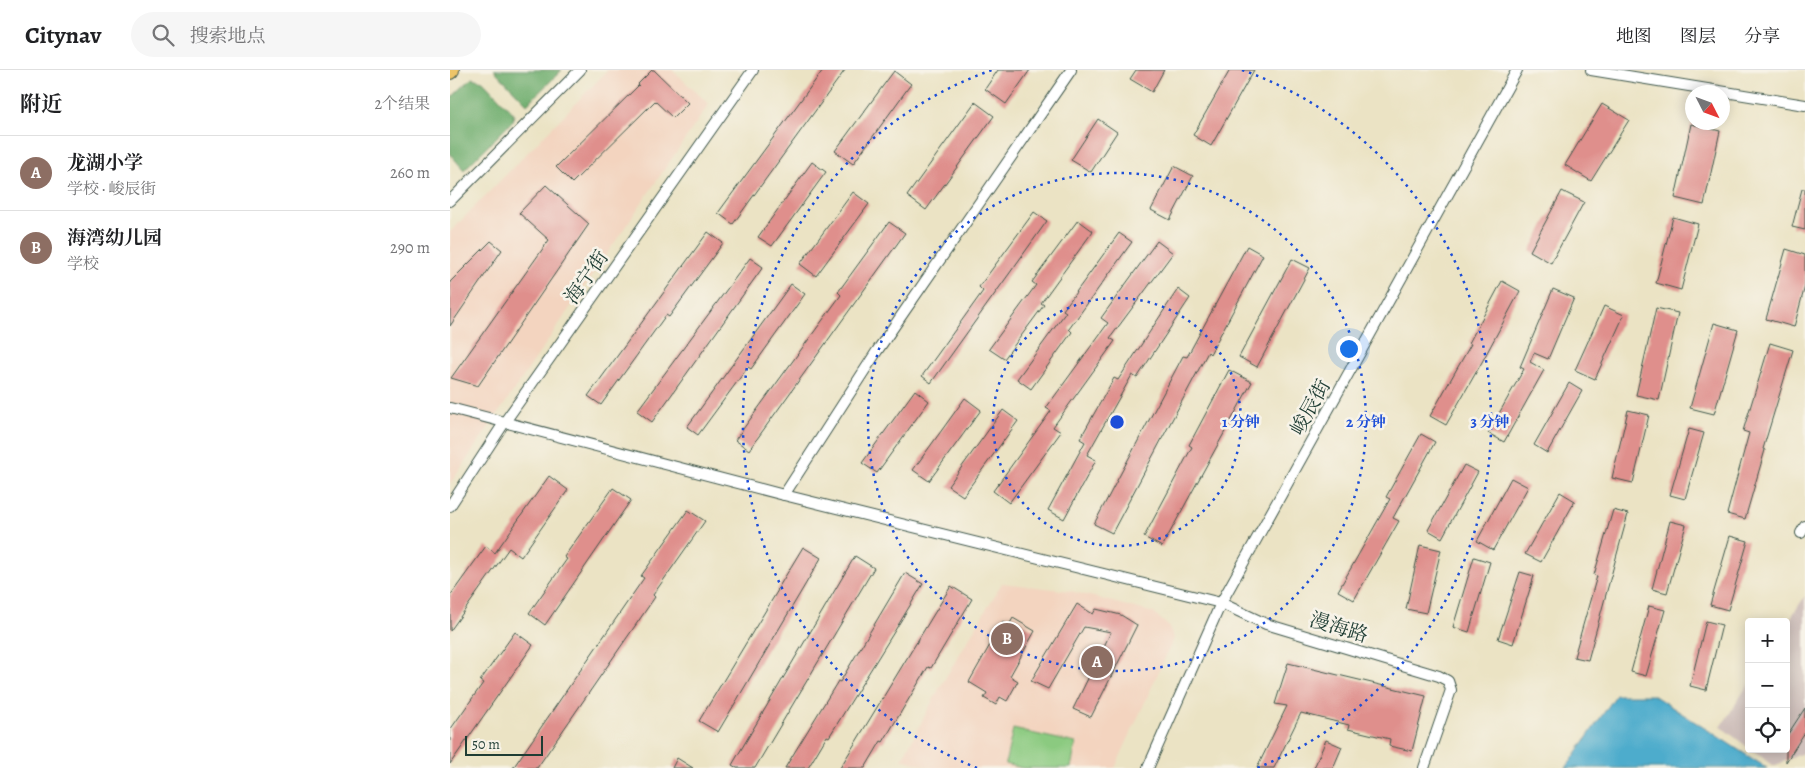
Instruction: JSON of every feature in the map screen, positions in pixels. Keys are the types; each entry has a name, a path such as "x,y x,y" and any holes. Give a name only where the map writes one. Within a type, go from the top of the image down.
{"street":[{"path":"450,201 580,70"},
{"name":"海宁街","path":"450,506 504,424 753,70"},
{"path":"784,495 877,351 1071,70"},
{"name":"峻辰街","path":"1148,768 1221,603 1517,70"},
{"path":"1591,70 1805,105"},
{"name":"漫海路","path":"450,408 504,424 784,495 1221,603 1266,624 1439,676 1448,681 1451,690 1424,768"}],"shaded area":[{"path":"608,70 672,70 709,104 450,484 450,232"},
{"path":"1002,583 1071,591 1154,613 1168,626 1174,638 1115,768 931,768 902,759 940,687"},
{"path":"1805,596 1805,752 1774,766 1756,753 1790,753 1790,619"},
{"path":"1745,689 1745,745 1721,727"}],"green space":[{"path":"494,70 562,70 527,104"},
{"path":"472,78 483,81 514,114 513,121 464,170 450,154 450,99"},
{"path":"1013,729 1076,743 1071,768 1023,768 1005,764"}],"water":[{"path":"1616,695 1653,695 1767,768 1566,768"}],"building":[{"path":"652,70 688,103 673,118 655,101 572,183 556,167"},
{"path":"823,70 845,70 733,224 718,213"},
{"path":"998,70 1030,70 1006,104 985,89"},
{"path":"1136,70 1164,70 1152,92 1130,79"},
{"path":"1230,70 1254,70 1211,146 1193,135"},
{"path":"894,71 911,84 853,164 835,151"},
{"path":"975,102 994,116 926,210 907,196"},
{"path":"1602,104 1629,120 1591,181 1565,165"},
{"path":"1098,119 1117,132 1091,172 1071,160"},
{"path":"1690,130 1720,131 1704,205 1675,198"},
{"path":"812,162 826,172 772,246 758,237"},
{"path":"1174,166 1193,176 1170,220 1151,210"},
{"path":"546,185 589,224 478,386 451,378 549,240 519,213"},
{"path":"1802,189 1805,189 1805,230 1792,227"},
{"path":"1562,191 1584,202 1551,263 1530,251"},
{"path":"853,192 869,204 816,276 800,264"},
{"path":"1034,212 1047,221 931,383 922,376 983,291 979,287"},
{"path":"1673,217 1698,224 1681,290 1656,283"},
{"path":"1078,220 1093,231 1041,303 1044,305 1004,359 989,349 1036,285 1032,282"},
{"path":"889,222 905,233 749,450 735,440 841,295 838,292"},
{"path":"708,232 723,243 669,317 666,315 601,405 588,396"},
{"path":"1119,233 1132,242 1069,329 1072,332 1031,389 1017,379 1066,312 1063,310"},
{"path":"491,241 502,250 450,326 450,282"},
{"path":"1157,241 1173,253 1110,338 1115,341 1053,427 1061,432 1009,503 993,491 1051,411 1046,408 1108,323 1101,318"},
{"path":"1247,246 1263,255 1210,354 1208,352 1112,533 1094,524 1183,356 1187,357"},
{"path":"1786,249 1805,255 1805,286 1794,327 1766,319"},
{"path":"750,258 763,267 652,422 637,411"},
{"path":"1292,259 1310,268 1257,367 1239,357"},
{"path":"1502,281 1520,291 1446,425 1430,416 1471,344 1469,343"},
{"path":"791,284 805,294 751,369 748,367 698,435 687,427"},
{"path":"1178,289 1190,298 1137,378 1132,375 1087,455 1096,460 1064,519 1048,510 1085,442 1080,439 1114,378 1118,380"},
{"path":"1553,289 1574,298 1548,359 1534,353 1530,362 1544,370 1504,442 1488,433 1524,369 1520,367"},
{"path":"1604,306 1624,315 1595,379 1575,370"},
{"path":"1656,308 1678,313 1659,400 1636,395"},
{"path":"1714,323 1738,330 1714,414 1690,408"},
{"path":"1770,343 1793,350 1763,449 1765,450 1745,519 1727,514 1749,433 1743,431"},
{"path":"1229,370 1252,382 1162,547 1144,537 1192,447 1189,445"},
{"path":"1569,383 1582,391 1547,453 1534,445"},
{"path":"915,390 929,401 877,473 862,463"},
{"path":"965,398 981,410 929,481 913,470"},
{"path":"1003,410 1018,421 963,496 948,486"},
{"path":"1628,410 1649,415 1633,483 1612,478"},
{"path":"1689,429 1704,433 1685,499 1670,495"},
{"path":"1421,434 1435,442 1393,518 1399,521 1354,600 1338,591 1390,499 1386,497"},
{"path":"1464,465 1478,472 1442,538 1428,530"},
{"path":"549,476 568,490 521,557 509,548 450,631 450,596 486,546 495,553"},
{"path":"1511,478 1528,487 1493,550 1477,541"},
{"path":"613,488 631,500 545,625 529,613 567,559 564,557"},
{"path":"1560,492 1575,501 1541,562 1525,554"},
{"path":"688,510 705,521 653,595 655,597 537,768 513,768 644,578 641,576"},
{"path":"1613,510 1628,514 1588,660 1574,657 1597,576 1594,575"},
{"path":"1670,521 1686,525 1667,593 1652,589"},
{"path":"1730,536 1748,541 1728,610 1710,605"},
{"path":"1420,545 1441,550 1426,613 1406,609"},
{"path":"803,547 821,558 718,732 699,721"},
{"path":"855,556 874,568 755,768 737,768 732,765"},
{"path":"1474,557 1490,562 1469,632 1453,627"},
{"path":"1520,572 1534,576 1513,644 1498,639"},
{"path":"905,573 923,584 894,632 808,768 785,768 838,681 840,682"},
{"path":"951,586 972,599 931,668 928,667 883,742 881,741 865,768 840,768"},
{"path":"1077,604 1093,614 1096,609 1121,615 1137,625 1091,717 1073,709 1111,632 1084,627 1048,689 1031,681"},
{"path":"1649,606 1665,610 1646,676 1631,672"},
{"path":"1013,618 1035,631 1010,676 1018,681 1007,701 1000,697 996,705 984,698 987,693 969,682 1003,622 1009,625"},
{"path":"1706,621 1722,625 1706,690 1690,686"},
{"path":"515,632 533,645 450,764 450,730 483,683 480,681"},
{"path":"1288,663 1426,696 1412,751 1389,746 1390,739 1348,729 1349,725 1301,713 1274,768 1257,768 1287,706 1275,704"},
{"path":"1805,708 1805,732 1786,762 1786,753 1790,753 1790,731"},
{"path":"1326,740 1342,747 1333,768 1314,768"},
{"path":"677,758 693,768 672,768"}],"place":[{"name":"海湾幼儿园","path":"1007,639"},
{"name":"龙湖小学","path":"1097,662"}]}
